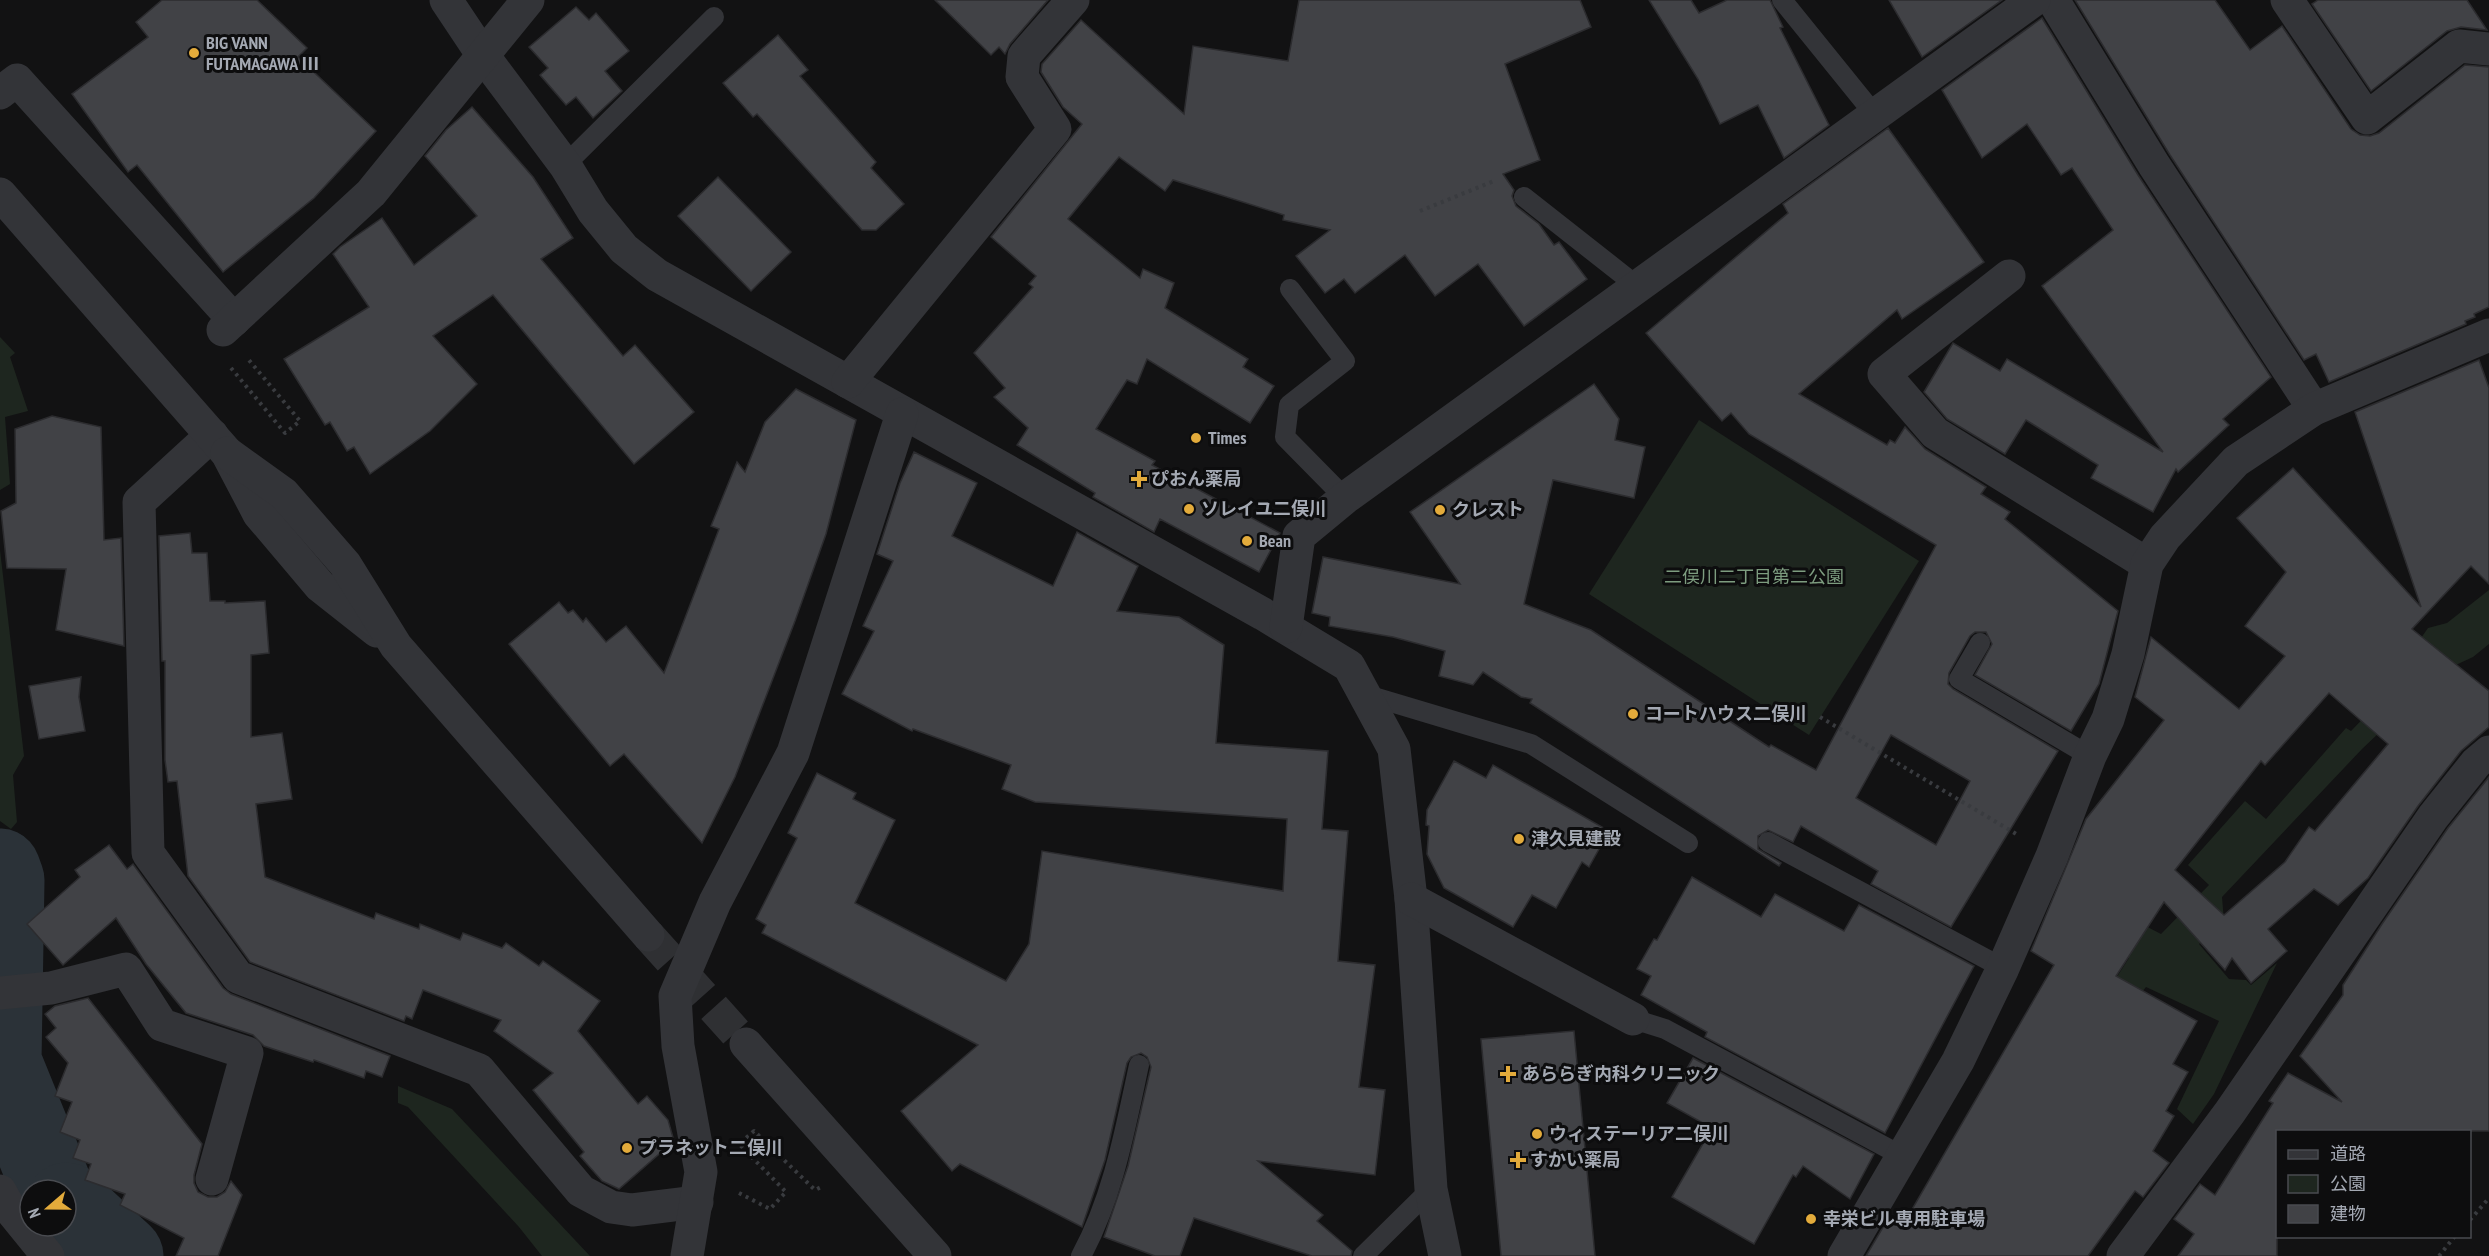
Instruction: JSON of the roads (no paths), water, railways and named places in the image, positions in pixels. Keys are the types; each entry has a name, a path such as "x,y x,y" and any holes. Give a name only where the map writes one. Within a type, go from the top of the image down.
{"street":[{"path":"446,0 482,54 565,165 593,211 624,249 657,275 1286,627 1349,666 1394,749 1411,899 1431,1189 1445,1256"},
{"path":"0,93 17,80 229,325 371,193 528,0"},
{"path":"848,382 1055,129 1022,77 1024,56 1074,0"},
{"path":"1286,627 1299,536 1345,498 2034,0"},
{"path":"2053,0 2154,165 2313,409"},
{"path":"2287,0 2367,118 2459,46 2489,49"},
{"path":"0,194 220,444 259,514 320,586 396,646 648,935"},
{"path":"2009,276 1884,374 1935,433 2147,564"},
{"path":"1844,1256 1904,1157 1958,1061 2003,968 2052,856 2090,756 2108,718 2124,665 2147,564 2165,537 2236,460 2313,409 2489,335"},
{"path":"687,1256 699,1187 678,1046 675,996 715,902 793,753 902,414"},
{"path":"220,444 140,502 148,853 238,977 479,1070 581,1191 610,1207 632,1210 699,1187"},
{"path":"2123,1256 2230,1112 2433,817 2476,763 2489,752"},
{"path":"1411,899 1633,1020"},
{"path":"0,993 51,988 126,969 162,1025 247,1053 213,1179"},
{"path":"746,1044 935,1256"},
{"path":"0,1191 10,1209 48,1256"}],"lane":[{"path":"1782,0 1875,115"},
{"path":"565,165 714,17"},
{"path":"1524,198 1637,286"},
{"path":"1290,289 1345,361 1289,405 1285,437 1345,498"},
{"path":"1980,643 1959,678 2090,756"},
{"path":"1364,694 1531,744 1688,843"},
{"path":"1768,842 2003,968"},
{"path":"1633,1020 1665,1029 1904,1157"},
{"path":"1081,1256 1093,1234 1115,1171 1139,1065"},
{"path":"1364,1256 1431,1189"}],"waterway":[{"path":"0,869 4,880 1,1062 48,1178"},
{"path":"78,1214 123,1256"}],"tunnel":[{"path":"648,935 746,1044"}],"place":[{"name":"BIG VANN FUTAMAGAWA Ⅲ","path":"194,53"},
{"name":"Times","path":"1196,438"},
{"name":"ぴおん薬局","path":"1139,479"},
{"name":"ソレイユ二俣川","path":"1189,509"},
{"name":"クレスト","path":"1440,510"},
{"name":"Bean","path":"1247,541"},
{"name":"コートハウス二俣川","path":"1633,714"},
{"name":"津久見建設","path":"1519,839"},
{"name":"あららぎ内科クリニック","path":"1508,1074"},
{"name":"ウィステーリア二俣川","path":"1537,1134"},
{"name":"プラネット二俣川","path":"627,1148"},
{"name":"すかい薬局","path":"1518,1160"},
{"name":"幸栄ビル専用駐車場","path":"1811,1219"}],"park label":[{"name":"二俣川二丁目第二公園","path":"1754,577"}]}
